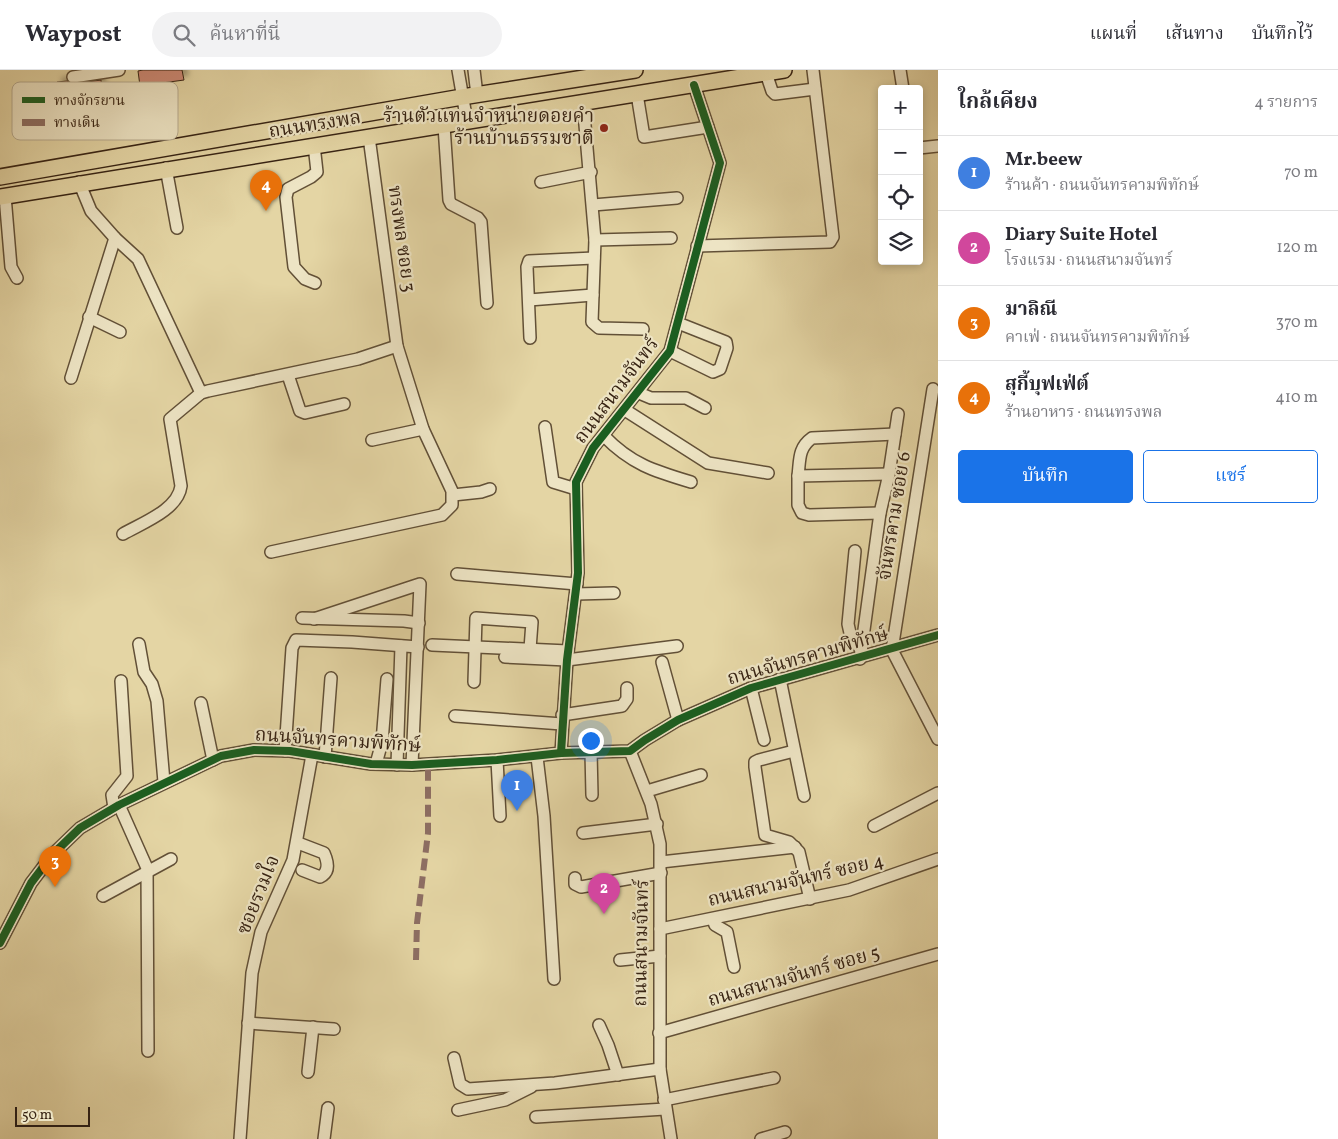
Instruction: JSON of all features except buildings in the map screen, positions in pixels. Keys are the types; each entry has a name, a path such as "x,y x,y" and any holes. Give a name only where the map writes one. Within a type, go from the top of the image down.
{"main road":[{"name":"ถนนทรงพล","path":"0,177 462,97 635,70"},
{"name":"ถนนทรงพล","path":"2,196 166,168 444,126 637,94 700,79 784,70"}],"street":[{"path":"73,77 119,70"},
{"path":"458,70 467,122"},
{"path":"474,70 477,95"},
{"path":"697,246 830,242 834,237 813,70"},
{"path":"900,70 902,85"},
{"path":"766,73 772,91 775,94 815,89"},
{"name":"ถนนสนามจันทร์","path":"561,753 562,720 576,589 576,489 584,464 670,351 720,163 708,128 700,79"},
{"path":"637,94 644,136 708,128"},
{"path":"584,102 595,240 594,325 598,328 643,329"},
{"path":"444,126 449,200 451,204 478,218 481,222 487,303"},
{"name":"ทรงพล ซอย 3","path":"370,137 397,346 423,429 453,495"},
{"path":"314,145 317,172 312,177 288,189 286,197 294,267 305,279 315,283"},
{"path":"923,148 938,146"},
{"path":"166,168 177,228"},
{"path":"542,182 590,172"},
{"path":"79,182 91,211 115,238 138,258 201,393"},
{"path":"2,196 11,267 17,278"},
{"path":"593,205 677,198"},
{"path":"71,378 115,238"},
{"path":"595,240 671,238"},
{"path":"530,338 527,267 531,259 594,258"},
{"path":"529,300 593,295"},
{"path":"89,317 120,332"},
{"path":"670,351 713,372 720,368 727,348 726,342 678,323"},
{"path":"123,534 174,503 180,496 181,486 170,419 201,393 358,359 397,346"},
{"path":"288,375 300,411 305,413 344,404"},
{"name":"จันทรคาม ซอย 6","path":"892,650 934,417 933,389"},
{"path":"639,393 651,398 686,398 705,408"},
{"path":"625,410 708,463 768,473"},
{"path":"860,654 880,513 889,474 898,414"},
{"path":"545,427 553,482 576,489"},
{"path":"372,440 423,429"},
{"path":"880,513 809,515 802,513 798,506 798,476 803,445 812,438 895,434"},
{"path":"604,436 621,453 644,466 691,482"},
{"path":"798,476 889,474"},
{"path":"271,552 442,515 452,506 453,495 481,492 490,489"},
{"path":"855,551 848,624 860,654"},
{"path":"457,574 614,593"},
{"path":"412,765 420,624 420,584 308,619 404,621 420,624"},
{"path":"474,682 476,618 532,622 530,649"},
{"name":"ถนนจันทรคามพิทักษ์","path":"0,943 31,884 53,854 80,828 116,806 213,760 254,750 285,751 376,764 412,765 537,757 561,753 630,751 678,720 751,688 860,654 892,650 938,635"},
{"path":"285,751 292,648 296,640 418,647"},
{"path":"139,644 144,672 152,684 157,701 164,782"},
{"path":"432,644 530,649 568,655"},
{"path":"397,765 401,646"},
{"path":"505,657 568,655 677,646"},
{"path":"892,650 938,739"},
{"path":"662,662 678,720"},
{"path":"325,757 331,678"},
{"path":"376,764 382,742 387,679"},
{"path":"780,679 804,796"},
{"path":"121,681 127,776 112,794 116,806 142,855 147,872 148,1051"},
{"path":"455,716 562,720 622,706 627,699 627,688"},
{"path":"751,688 764,740"},
{"path":"201,703 213,760"},
{"name":"ถนนสนามจันทร์","path":"630,751 647,791 657,824 661,867 660,1069 671,1139"},
{"path":"794,751 759,760 755,762 755,767 765,835 789,842 799,852 810,899"},
{"path":"592,752 592,795"},
{"name":"ซอยรวมใจ","path":"240,1139 248,1023 256,948 261,932 294,860 312,755"},
{"path":"537,757 544,816 554,979"},
{"path":"497,760 500,816"},
{"path":"647,791 701,775"},
{"path":"874,826 938,793"},
{"path":"583,834 657,824"},
{"path":"298,843 324,853 327,860 325,874 320,877 302,870"},
{"path":"575,878 576,884 580,887 661,867 795,847"},
{"path":"103,896 171,859"},
{"name":"ถนนสนามจันทร์ ซอย 4","path":"660,929 810,899 881,881 938,859"},
{"path":"713,918 715,925 727,932 734,966"},
{"name":"ถนนสนามจันทร์ ซอย 5","path":"659,1033 938,954"},
{"path":"620,960 660,956"},
{"path":"248,1023 334,1028"},
{"path":"598,1025 608,1045 618,1075"},
{"path":"308,1072 313,1027"},
{"path":"454,1058 462,1087 468,1089 535,1084 660,1069"},
{"path":"536,1117 665,1105 774,1078"},
{"path":"458,1110 505,1100 535,1084"},
{"path":"324,1139 328,1108"},
{"path":"761,1139 785,1132"}],"marked path":[{"path":"416,960 417,923 428,833 428,764"}],"cycle path":[{"path":"561,753 567,660 578,573 576,482 593,448 670,351 720,163 694,85"},
{"path":"0,943 31,883 53,854 80,828 119,805 221,756 254,750 290,751 371,764 412,765 497,760 561,753 630,751 678,720 751,688 938,635"}],"place":[{"name":"ร้านตัวแทนจำหน่ายดอยคำ ร้านบ้านธรรมชาติ","path":"604,128"},
{"name":"สุกี้บุฟเฟ่ต์","path":"266,211"},
{"name":"Mr.beew","path":"517,811"},
{"name":"มาลิณี","path":"55,887"},
{"name":"Diary Suite Hotel","path":"604,914"}]}
